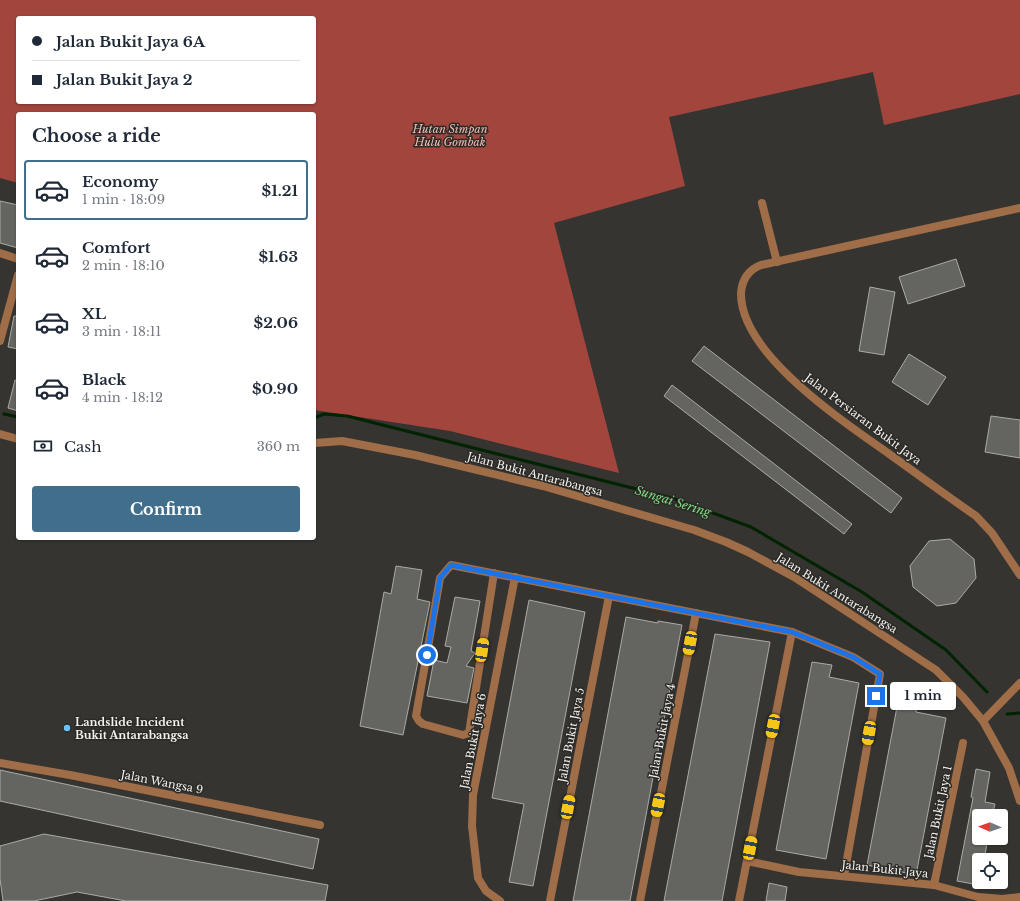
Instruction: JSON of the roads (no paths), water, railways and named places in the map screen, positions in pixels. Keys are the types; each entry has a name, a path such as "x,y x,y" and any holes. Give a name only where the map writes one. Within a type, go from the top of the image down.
{"street":[{"path":"762,203 777,262"},
{"name":"Jalan Persiaran Bukit Jaya","path":"1020,208 761,265 750,271 742,290 744,314 762,345 788,376 841,419 976,516 992,533 1020,575"},
{"path":"0,253 16,258"},
{"path":"0,341 16,282"},
{"path":"0,434 16,438"},
{"name":"Jalan Bukit Antarabangsa","path":"316,443 342,441 415,455 551,488 657,519 726,542 794,577 936,670 963,697 983,721 1009,768 1020,802"},
{"path":"494,573 469,734 463,735 419,721 416,716 440,578 451,565 494,573 792,632 853,657 880,674 844,876"},
{"name":"Jalan Bukit Jaya 6","path":"500,901 486,891 478,878 472,826 473,795 515,578"},
{"name":"Jalan Bukit Jaya 5","path":"550,901 609,596"},
{"name":"Jalan Bukit Jaya 4","path":"640,901 696,613"},
{"path":"739,901 792,632"},
{"path":"983,721 1020,683"},
{"name":"Jalan Bukit Jaya 1","path":"934,886 963,743"},
{"name":"Jalan Wangsa 9","path":"0,763 70,775 320,825"},
{"name":"Jalan Bukit Jaya","path":"747,861 799,872 934,886 978,897 1002,899 1020,897"}],"waterway":[{"name":"Sungai Sering","path":"4,414 16,417"},
{"name":"Sungai Sering","path":"316,417 324,414 347,416 672,498 751,527 862,592 946,650 987,692"},
{"name":"Sungai Sering","path":"1007,714 1020,713"}],"place":[{"name":"Landslide Incident Bukit Antarabangsa","path":"67,728"}],"park label":[{"name":"Hutan Simpan Hulu Gombak","path":"450,135"}]}
